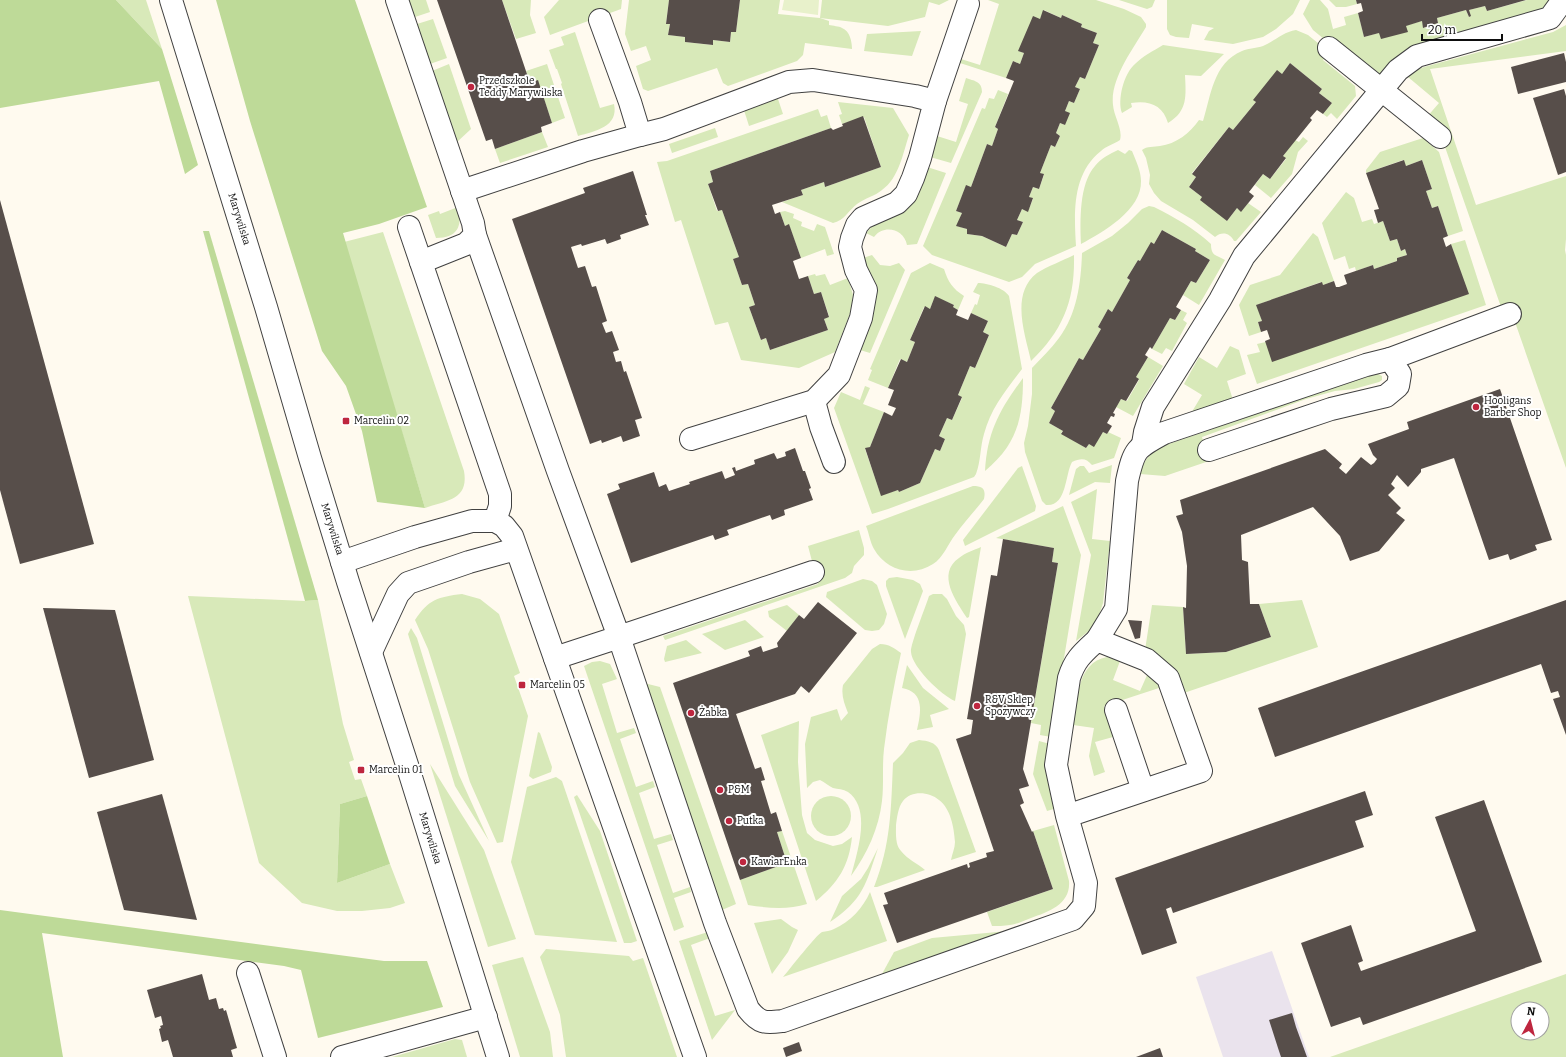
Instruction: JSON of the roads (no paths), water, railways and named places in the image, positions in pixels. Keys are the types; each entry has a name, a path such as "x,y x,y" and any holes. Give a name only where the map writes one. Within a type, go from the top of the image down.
{"street":[{"name":"Marywilska","path":"172,0 264,299 342,562 498,1057"},
{"path":"397,0 473,223 475,235 558,471 619,637 715,922 748,1009 756,1019 766,1023 783,1021 1072,919 1084,906 1086,883 1066,816 1056,764 1069,678 1073,666 1080,655 1097,640 1116,609 1127,481 1131,462 1136,452 1143,444 1164,433 1366,365 1390,359 1510,314"},
{"path":"1143,444 1145,432 1153,407 1220,300 1244,256 1398,70 1417,56 1550,18 1563,0"},
{"path":"691,439 814,401 839,375 861,318 866,290 854,263 850,247 852,238 857,225 863,218 897,203 906,194 918,165 935,101 949,64 968,4"},
{"path":"600,20 630,102 640,135"},
{"path":"1329,48 1440,138"},
{"path":"462,191 583,151 664,128 789,82 813,80 915,96 935,101"},
{"path":"409,227 500,494 500,506 495,521"},
{"path":"421,262 466,244 475,235"},
{"path":"1209,450 1331,409 1386,396 1398,386 1400,374 1390,359"},
{"path":"814,401 821,427 834,462"},
{"path":"342,562 415,537 472,520 495,521 504,526 512,536 696,1057"},
{"path":"371,652 398,594 408,583 469,562 516,549"},
{"path":"555,658 813,572"},
{"path":"1066,816 1201,771 1168,678 1147,660 1097,640"},
{"path":"1116,710 1143,790"},
{"path":"248,973 275,1057"},
{"path":"342,1057 486,1016"}],"place":[{"name":"Przedszkole Teddy Marywilska","path":"471,87"},
{"name":"Hooligans Barber Shop","path":"1476,407"},
{"name":"Marcelin 02","path":"346,421"},
{"name":"Marcelin 05","path":"522,685"},
{"name":"R&V Sklep Spożywczy","path":"977,706"},
{"name":"Żabka","path":"691,713"},
{"name":"Marcelin 01","path":"361,770"},
{"name":"P&M","path":"720,790"},
{"name":"Putka","path":"729,821"},
{"name":"KawiarEnka","path":"743,862"}]}
